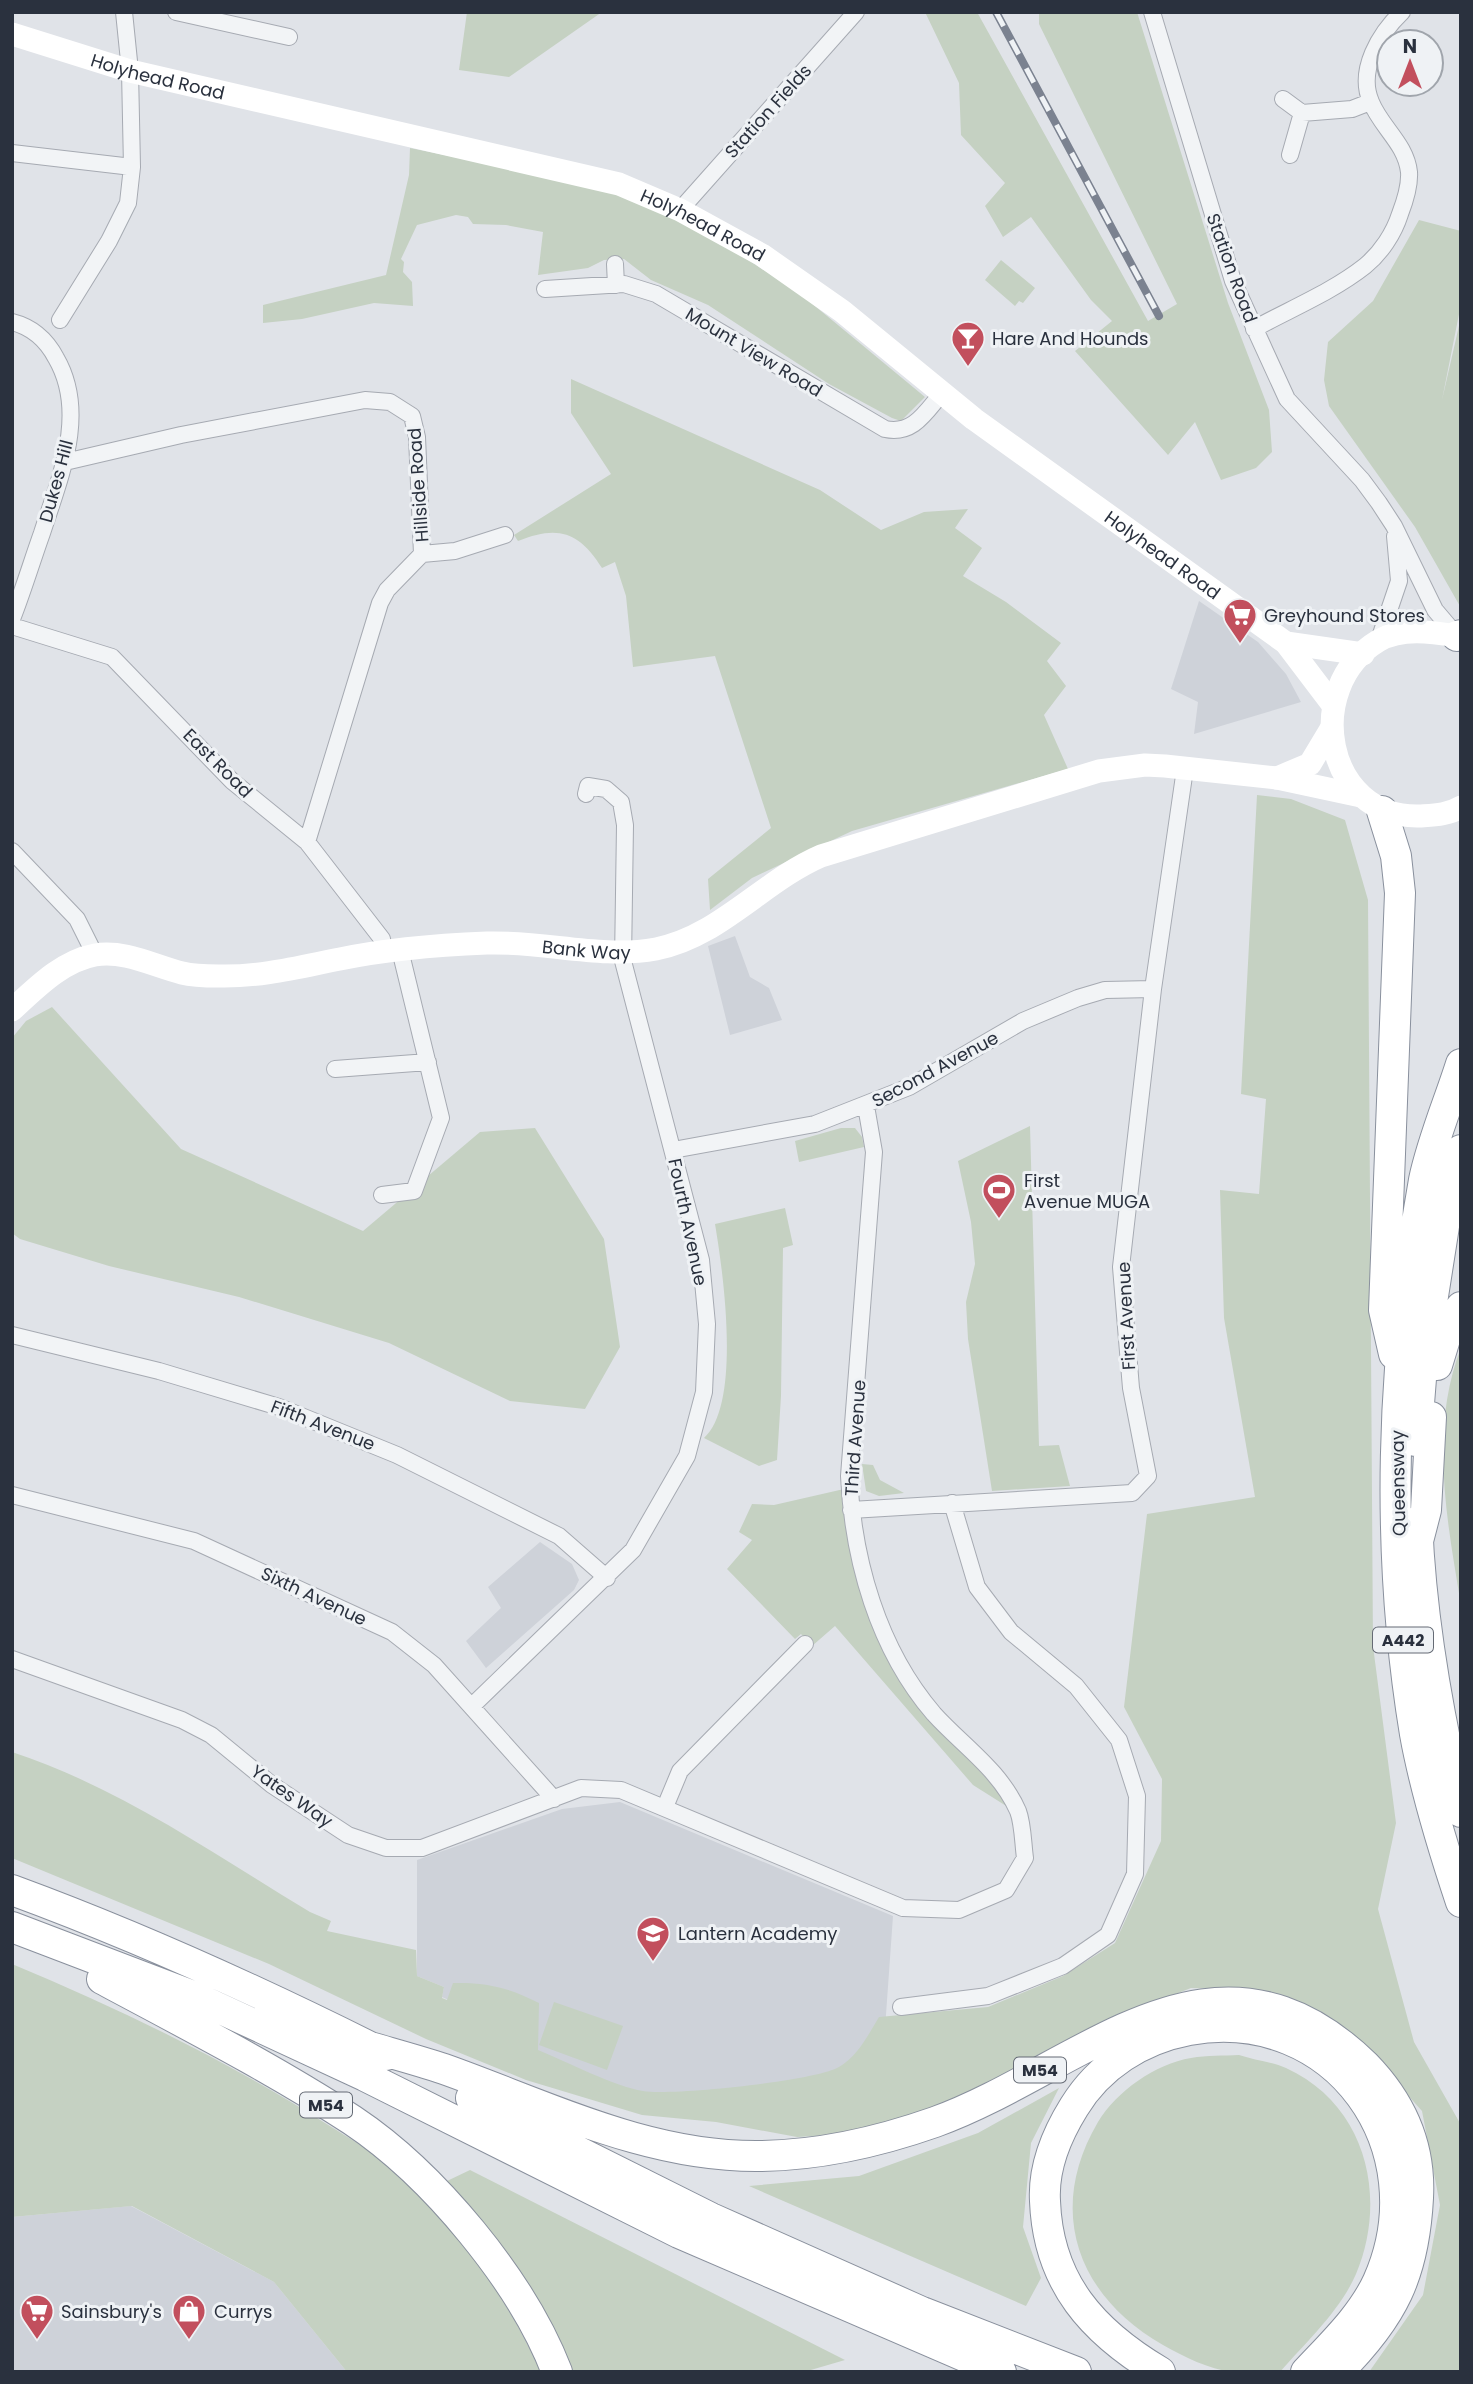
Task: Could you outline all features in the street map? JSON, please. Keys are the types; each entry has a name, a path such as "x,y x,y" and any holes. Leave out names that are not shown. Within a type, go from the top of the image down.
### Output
{"highway":[{"name":"A442","path":"1372,804 1396,856 1400,893 1384,1310 1398,1372"},
{"name":"Queensway","path":"1461,1064 1425,1178 1398,1372 1397,1490 1404,1658 1416,1736 1444,1851 1461,1902"},
{"name":"Queensway","path":"1461,1150 1450,1188 1422,1366 1415,1482 1418,1544 1430,1659 1442,1731 1461,1812"},
{"name":"A442","path":"1418,1544 1426,1510 1433,1383 1448,1329 1461,1307"},
{"name":"M54","path":"12,1890 99,1924 370,2047 711,2217 922,2312 1076,2372"},
{"name":"M54","path":"12,1929 216,2040 354,2121 428,2184 490,2253 528,2313 557,2372"},
{"name":"M54","path":"12,1929 192,1996 365,2076 679,2233 1001,2372"},
{"name":"M54","path":"370,2047 443,2069 586,2124 632,2138 683,2149 762,2156 849,2146 936,2122 988,2098 1100,2038 1179,2007 1212,2002 1268,2007 1315,2027 1352,2053 1387,2088 1414,2143 1419,2185 1416,2238 1408,2272 1390,2310 1359,2351 1338,2372"},
{"name":"M54","path":"1160,2372 1115,2342 1080,2307 1061,2275 1046,2227 1044,2179 1060,2130 1083,2091 1120,2056 1164,2035 1240,2026 1299,2042 1334,2065 1364,2097 1390,2152 1397,2199 1391,2247 1377,2284 1351,2323 1306,2372"}],"street":[{"path":"60,320 128,203 132,167 130,71 124,12"},
{"path":"176,12 289,37"},
{"name":"Station Fields","path":"680,210 856,12"},
{"name":"Station Road","path":"1152,12 1233,281 1287,399 1362,480 1394,526 1435,610 1460,637"},
{"path":"1254,329 1365,266 1383,248 1398,223 1406,197 1408,170 1393,135 1370,102 1370,60 1390,24 1402,12"},
{"name":"Holyhead Road","path":"12,34 130,71 619,184 680,210 762,255 842,311 942,393 1286,643"},
{"path":"1283,99 1302,113 1352,109 1370,102"},
{"path":"1290,155 1302,113"},
{"path":"12,153 132,167"},
{"path":"615,264 616,285"},
{"name":"Mount View Road","path":"545,289 616,285 656,294 885,429 900,432 912,427 942,393"},
{"name":"Dukes Hill","path":"12,322 26,326 42,337 53,351 69,383 72,405 65,462 12,619"},
{"name":"Hillside Road","path":"65,462 320,407 365,400 390,402 408,412 416,428 422,554 387,590 380,603 307,842"},
{"name":"Station Road","path":"1369,648 1399,581 1394,526"},
{"path":"422,554 455,551 505,535"},
{"name":"East Road","path":"12,626 112,657 232,781 307,842 392,951 429,1062 441,1118 414,1191 382,1195"},
{"path":"1372,804 1338,763 1331,729 1333,705 1350,664 1369,648 1412,631 1460,637"},
{"path":"1286,643 1369,648"},
{"path":"1286,643 1333,705"},
{"path":"1277,778 1310,764 1331,729"},
{"name":"Bank Way","path":"12,1010 44,980 68,965 95,955 126,956 186,974 221,976 268,974 392,951 489,943 622,953 680,944 701,933 799,866 821,856 1099,771 1145,765 1277,778 1408,816 1459,810"},
{"name":"First Avenue","path":"851,1510 1132,1493 1149,1476 1131,1388 1121,1266 1153,989 1185,769"},
{"name":"Fourth Avenue","path":"472,1706 634,1550 687,1457 704,1392 707,1324 701,1260 622,953 625,825 621,802 606,789 588,786 586,794"},
{"path":"12,851 77,919 95,955"},
{"name":"Second Avenue","path":"673,1150 768,1135 815,1124 909,1087 1023,1021 1078,998 1105,990 1153,989"},
{"path":"335,1069 429,1062"},
{"name":"Third Avenue","path":"581,1788 621,1790 903,1908 959,1910 1006,1891 1025,1858 1018,1812 988,1765 934,1713 898,1662 866,1584 851,1510 849,1476 874,1152 866,1106"},
{"name":"Fifth Avenue","path":"12,1335 159,1371 253,1399 362,1440 559,1536 607,1577"},
{"name":"Sixth Avenue","path":"12,1495 194,1541 392,1632 434,1665 554,1799"},
{"path":"901,2007 988,1996 1063,1966 1108,1936 1135,1874 1137,1796 1119,1740 1076,1686 1011,1632 977,1587 952,1503"},
{"path":"665,1807 680,1771 805,1644"},
{"name":"Yates Way","path":"12,1659 182,1720 211,1735 272,1785 348,1835 386,1848 422,1848 581,1788"}],"shaded area":[{"path":"1199,601 1258,642 1286,674 1301,702 1194,734 1198,702 1171,689"},
{"path":"735,936 750,977 769,988 782,1020 730,1035 708,946"},
{"path":"540,1542 572,1564 579,1580 574,1590 486,1668 466,1641 501,1608 488,1587"},
{"name":"Lantern Academy","path":"620,1802 893,1916 882,2071 644,2107 505,2040 469,2009 442,1997 444,1987 417,1976 417,1860 562,1809"},
{"path":"131,2206 274,2282 347,2372 12,2372 12,2217"}],"green space":[{"path":"467,12 602,12 509,77 459,70"},
{"path":"925,12 977,12 1148,321 1177,304 1039,24 1039,12 1137,12 1228,303 1269,410 1272,452 1256,468 1221,480 1195,422 1168,455 1075,351 1112,321 1091,300 1031,217 1003,237 985,206 1005,183 961,135 959,83"},
{"path":"410,148 587,184 646,202 714,238 798,292 925,397 901,421 892,418 829,384 708,305 651,280 624,259 604,260 588,268 538,275 543,232 506,225 473,224 468,217 456,215 417,225 401,259 404,262 403,272 412,282 413,306 374,303 302,319 263,323 263,305 386,275 409,175"},
{"path":"1419,220 1461,231 1461,304 1442,400 1461,317 1461,608 1415,527 1329,406 1324,380 1328,342 1373,301"},
{"path":"1001,260 1035,288 1023,303 1019,301 1015,306 985,280"},
{"path":"571,379 820,490 881,530 924,512 968,509 955,528 982,548 963,576 1006,602 1061,643 1047,661 1066,686 1044,715 1068,769 852,831 752,878 710,910 708,879 771,828 715,656 633,667 626,596 615,562 602,568 585,546 566,535 544,533 518,541 514,535 611,474 571,413"},
{"path":"1257,795 1291,799 1345,820 1368,900 1373,1646 1396,1823 1378,1909 1414,2042 1461,2125 1461,2372 1369,2372 1423,2295 1440,2205 1422,2111 1355,2036 1311,2007 1253,1990 1191,1988 1135,2010 973,2093 861,2133 797,2137 716,2122 642,2115 526,2080 426,2039 269,1964 12,1858 12,1752 90,1784 165,1823 310,1912 331,1921 327,1931 416,1950 417,1976 444,1987 442,1998 447,2000 453,1983 465,1983 498,1987 539,2003 538,2050 605,2079 643,2091 743,2086 825,2072 839,2067 852,2057 879,2017 988,2007 1063,1976 1115,1943 1161,1841 1162,1779 1124,1707 1147,1514 1255,1497 1224,1318 1220,1190 1259,1194 1266,1099 1241,1094"},
{"path":"52,1007 181,1149 363,1231 480,1132 535,1128 604,1239 620,1347 585,1409 510,1401 389,1343 239,1297 109,1266 20,1239 12,1233 12,1038 26,1021"},
{"path":"1030,1126 1039,1446 1059,1445 1070,1486 992,1491 968,1339 966,1302 975,1264 971,1222 958,1161"},
{"path":"841,1128 855,1128 862,1137 864,1147 799,1162 795,1141"},
{"path":"785,1208 793,1245 783,1248 781,1396 777,1460 759,1466 704,1438 716,1421 723,1397 726,1368 725,1303 715,1224"},
{"path":"1461,1348 1461,1605 1446,1508 1443,1443 1451,1379"},
{"path":"862,1464 873,1465 880,1480 904,1493 879,1496 866,1491"},
{"path":"844,1489 886,1652 986,1771 1011,1809 973,1785 835,1626 812,1646 801,1634 795,1639 727,1569 752,1540 739,1532 752,1504 774,1505"},
{"path":"12,1964 132,2017 211,2057 288,2100 387,2163 439,2212 473,2255 516,2323 541,2372 347,2372 274,2282 132,2206 12,2217"},
{"path":"554,2002 623,2026 607,2070 539,2045"},
{"path":"1239,2055 1286,2068 1314,2084 1336,2105 1352,2129 1363,2156 1369,2185 1370,2215 1366,2245 1356,2274 1332,2313 1280,2372 1232,2372 1214,2368 1163,2345 1133,2325 1109,2302 1091,2276 1079,2248 1073,2218 1074,2187 1082,2155 1098,2122 1115,2100 1138,2081 1177,2061 1203,2056"},
{"path":"1059,2088 1031,2143 1023,2227 1041,2278 1026,2306 749,2186 859,2176 978,2133"},
{"path":"470,2170 845,2360 804,2372 572,2372 520,2271 447,2181"}],"railway":[{"path":"996,12 1159,316"}],"place":[{"name":"Hare And Hounds","path":"968,368"},
{"name":"Greyhound Stores","path":"1240,645"},
{"name":"First Avenue MUGA","path":"999,1220"},
{"name":"Lantern Academy","path":"653,1963"},
{"name":"Sainsbury's","path":"37,2341"},
{"name":"Currys","path":"189,2341"}]}
